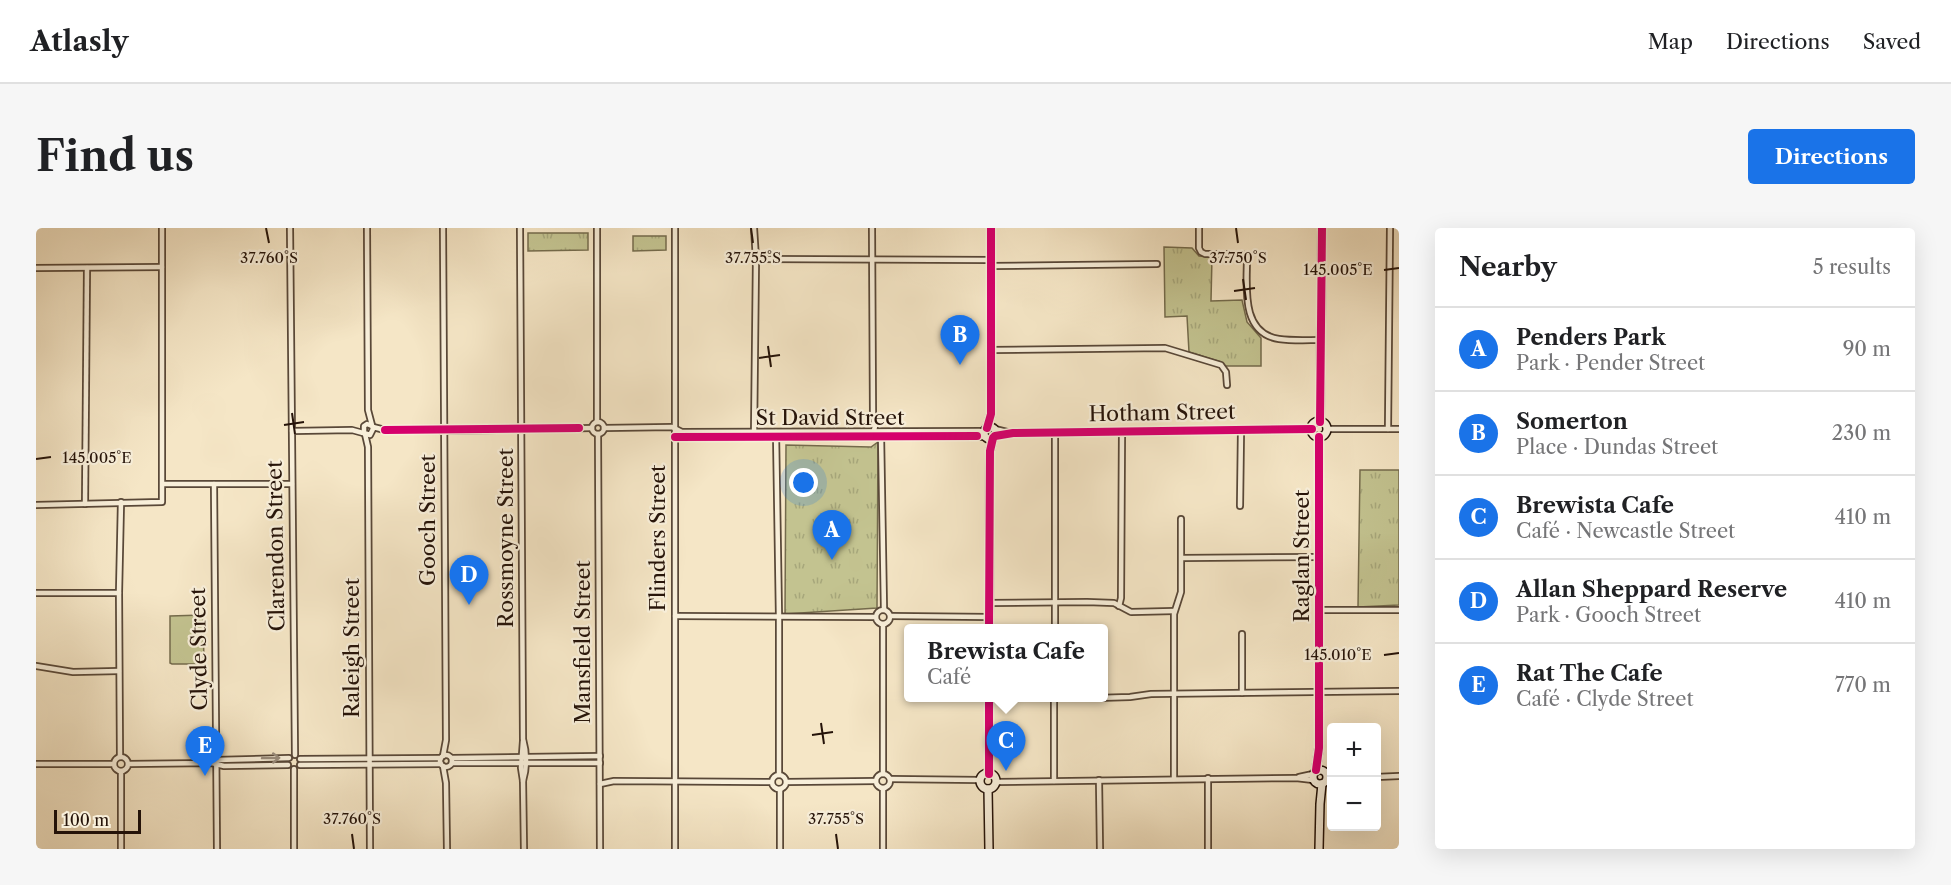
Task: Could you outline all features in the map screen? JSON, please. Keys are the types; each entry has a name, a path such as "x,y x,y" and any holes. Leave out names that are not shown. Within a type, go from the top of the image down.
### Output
{"street":[{"path":"36,505 162,502 162,228"},
{"name":"Clarendon Street","path":"288,765 292,757 290,228"},
{"path":"367,228 368,410 372,426"},
{"name":"Gooch Street","path":"442,228 446,740 442,761 446,783 447,849"},
{"name":"Rossmoyne Street","path":"520,228 524,849"},
{"path":"592,428 597,422 597,228"},
{"name":"Flinders Street","path":"675,228 675,849"},
{"path":"754,228 756,259 754,434"},
{"path":"872,228 872,434"},
{"path":"989,624 991,228"},
{"path":"1199,228 1201,252 1205,254 1242,254 1247,257 1247,308 1258,328 1276,339 1321,340"},
{"path":"1320,422 1322,228"},
{"path":"1388,429 1390,228"},
{"path":"756,259 1156,264"},
{"path":"36,268 162,267"},
{"path":"85,504 87,268"},
{"path":"991,350 1165,348 1221,365 1226,372 1227,385"},
{"path":"364,426 368,410"},
{"path":"592,428 594,433 598,434 603,431 602,424 597,422"},
{"path":"1320,422 1325,424 1327,429 1325,435 1319,437 1314,435 1312,429 1314,424 1320,422"},
{"path":"355,430 367,424 382,430"},
{"name":"Raleigh Street","path":"364,426 368,447 370,849"},
{"name":"Raleigh Street","path":"368,447 372,426"},
{"path":"292,431 355,430 372,433 382,430 592,428"},
{"name":"St David Street","path":"604,428 672,428 681,432 754,434 990,433"},
{"name":"Hotham Street","path":"990,433 1312,429"},
{"path":"1327,429 1399,429"},
{"path":"1239,506 1241,431"},
{"path":"1054,624 1055,432"},
{"path":"1119,606 1121,598 1122,432"},
{"name":"Mansfield Street","path":"598,434 600,849"},
{"name":"St David Street","path":"675,437 754,434"},
{"path":"777,434 780,617 779,774"},
{"path":"883,435 884,609"},
{"name":"Raglan Street","path":"1319,437 1319,748 1322,777 1319,849"},
{"path":"163,484 292,484"},
{"name":"Clyde Street","path":"214,484 217,849"},
{"path":"120,757 121,502"},
{"path":"1174,779 1174,612 1181,596 1181,519"},
{"path":"1182,558 1320,557"},
{"path":"36,593 119,593"},
{"path":"990,603 1111,603 1131,612 1174,612"},
{"path":"884,609 891,616"},
{"path":"876,617 878,612 884,609"},
{"path":"1320,610 1399,610"},
{"path":"675,616 876,617"},
{"path":"891,616 989,617"},
{"path":"883,624 889,621 891,616"},
{"path":"876,617 878,622 883,624"},
{"path":"883,624 883,774"},
{"path":"1242,634 1242,693"},
{"path":"36,666 65,671 119,672"},
{"path":"1108,697 1174,694 1399,691"},
{"path":"989,702 989,774"},
{"path":"1054,702 1054,781"},
{"name":"Gooch Street","path":"446,740 452,761 446,783"},
{"path":"442,761 447,754 452,761"},
{"path":"442,761 446,767 452,761 600,756"},
{"path":"120,757 126,759 128,765"},
{"path":"114,764 115,760 120,757"},
{"path":"121,771 128,765 292,757 300,762 442,761"},
{"path":"523,760 600,763"},
{"path":"215,762 288,765 294,769"},
{"path":"294,849 294,769 300,762"},
{"path":"36,764 114,764"},
{"path":"114,764 115,768 121,771"},
{"path":"121,771 121,849"},
{"path":"779,774 785,777 786,782 785,786 780,789"},
{"path":"772,782 779,774"},
{"path":"883,774 890,779 980,780"},
{"path":"876,781 883,774"},
{"path":"980,780 984,774 989,774 993,775 996,782"},
{"path":"1381,777 1399,776"},
{"path":"996,782 1322,777"},
{"path":"1208,778 1208,849"},
{"path":"883,788 889,785 890,779"},
{"path":"980,780 982,786 988,789"},
{"path":"1099,780 1100,849"},
{"path":"600,781 772,782"},
{"path":"786,782 876,781"},
{"path":"876,781 883,788"},
{"path":"772,782 780,789"},
{"path":"988,789 996,782"},
{"path":"883,788 883,849"},
{"path":"780,789 780,849"},
{"path":"988,789 988,849"}],"green space":[{"path":"528,233 588,233 588,250 528,251"},
{"path":"633,236 666,236 666,250 633,251"},
{"path":"1164,247 1192,248 1199,256 1212,257 1211,301 1242,300 1247,322 1261,338 1261,366 1224,366 1221,362 1189,352 1187,316 1165,317"},
{"path":"878,442 877,608 785,614 786,445 871,447"},
{"path":"1360,470 1399,470 1399,605 1358,607"},
{"path":"203,615 204,664 170,663 170,616"}],"cycle path":[{"path":"987,428 991,414 991,228"},
{"path":"1320,422 1322,228"},
{"path":"385,430 579,428"},
{"path":"995,436 1013,433 1312,429"},
{"path":"675,437 977,436"},
{"path":"1316,770 1319,748 1319,437"},
{"path":"989,624 990,451 993,438"},
{"path":"989,702 989,774"}],"place":[{"name":"Somerton","path":"960,365"},
{"name":"Penders Park","path":"832,560"},
{"name":"Allan Sheppard Reserve","path":"469,605"},
{"name":"Brewista Cafe","path":"1006,771"},
{"name":"Rat The Cafe","path":"205,776"}]}
